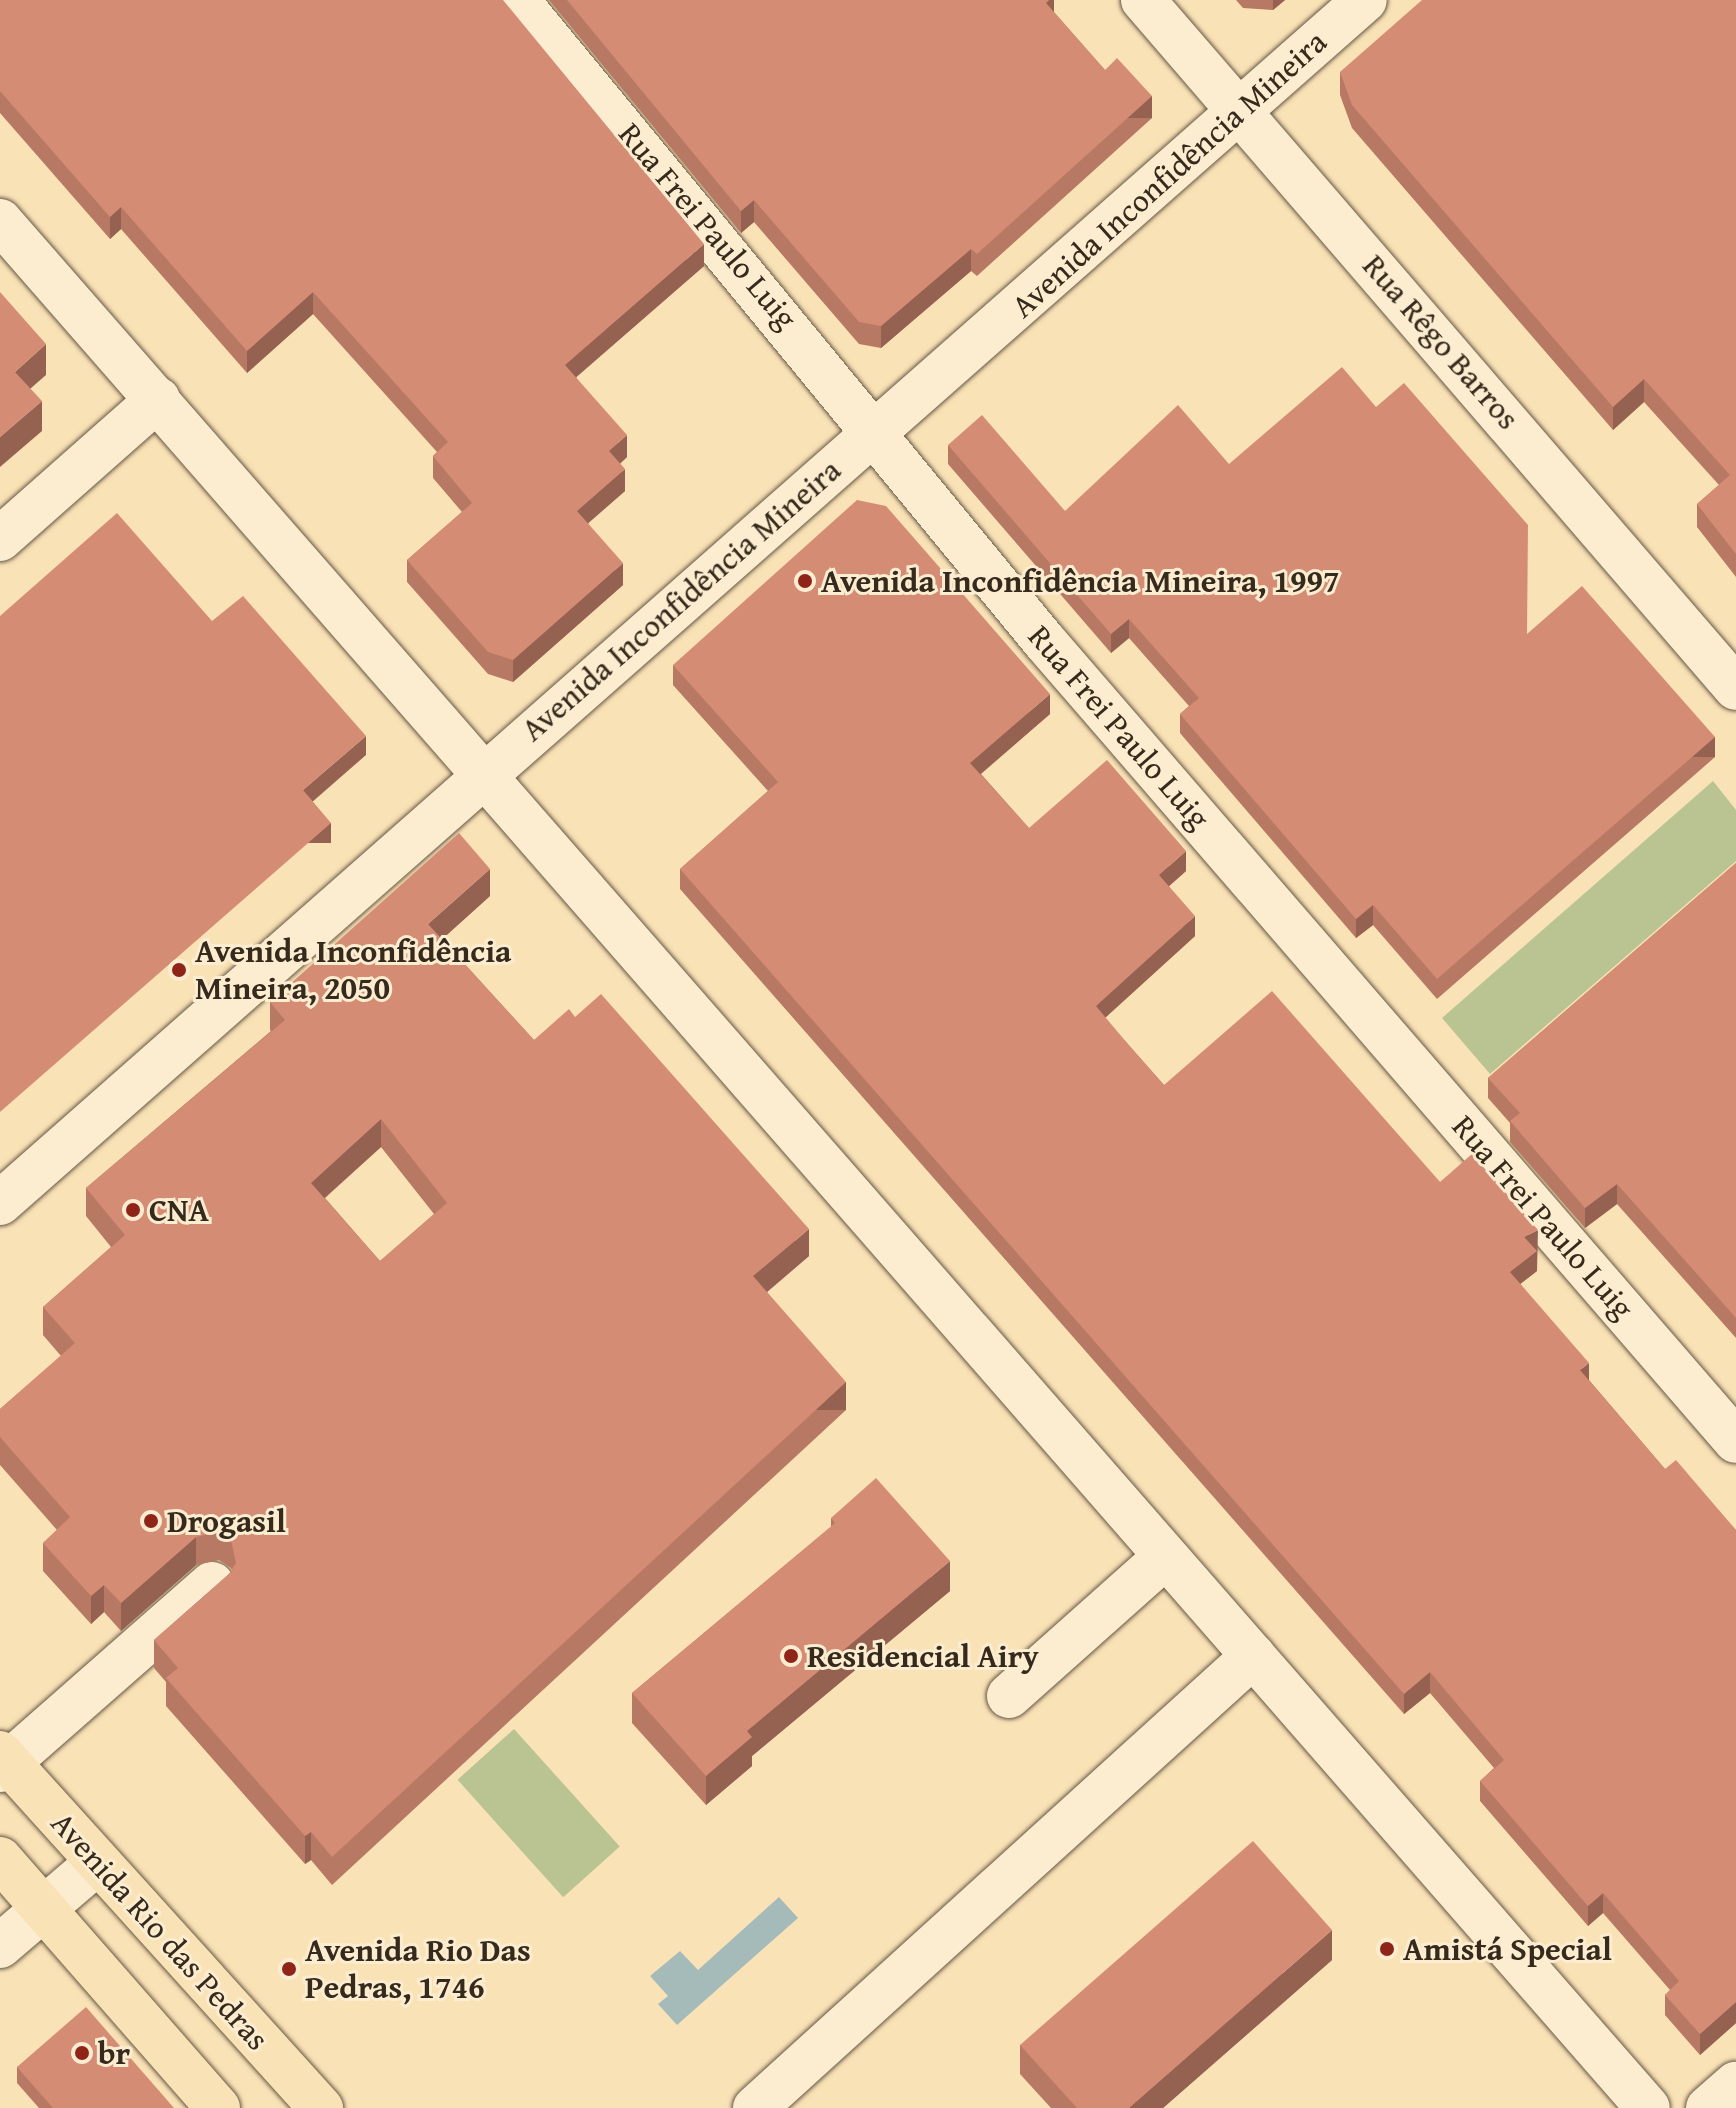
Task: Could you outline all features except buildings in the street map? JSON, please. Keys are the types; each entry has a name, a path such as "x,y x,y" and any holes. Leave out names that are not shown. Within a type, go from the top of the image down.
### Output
{"main road":[{"name":"Avenida Rio das Pedras","path":"3,1762 321,2108"},
{"path":"0,1859 218,2108"}],"street":[{"name":"Rua Frei Paulo Luig","path":"517,0 1055,654 1736,1441"},
{"name":"Rua Rêgo Barros","path":"1143,0 1736,688"},
{"name":"Avenida Inconfidência Mineira","path":"0,1203 480,775 875,433 1365,0"},
{"path":"0,221 158,399 480,775 1648,2108"},
{"path":"0,539 158,399"},
{"path":"1009,1696 1165,1557"},
{"path":"3,1762 212,1584"},
{"path":"755,2108 1253,1656"},
{"path":"0,1946 97,1863"},
{"path":"1708,2108 1736,2084"}],"green space":[{"path":"1713,781 1736,810 1736,861 1490,1074 1442,1018"},
{"path":"514,1729 620,1846 563,1897 458,1780"}],"water":[{"path":"779,1897 798,1918 677,2025 658,2004 668,1996 650,1976 680,1951 698,1970"}],"place":[{"name":"Avenida Inconfidência Mineira, 1997","path":"805,581"},
{"name":"Avenida Inconfidência Mineira, 2050","path":"179,970"},
{"name":"CNA","path":"133,1210"},
{"name":"Drogasil","path":"151,1521"},
{"name":"Residencial Airy","path":"791,1656"},
{"name":"Amistá Special","path":"1387,1949"},
{"name":"Avenida Rio Das Pedras, 1746","path":"289,1969"},
{"name":"br","path":"82,2053"}]}
